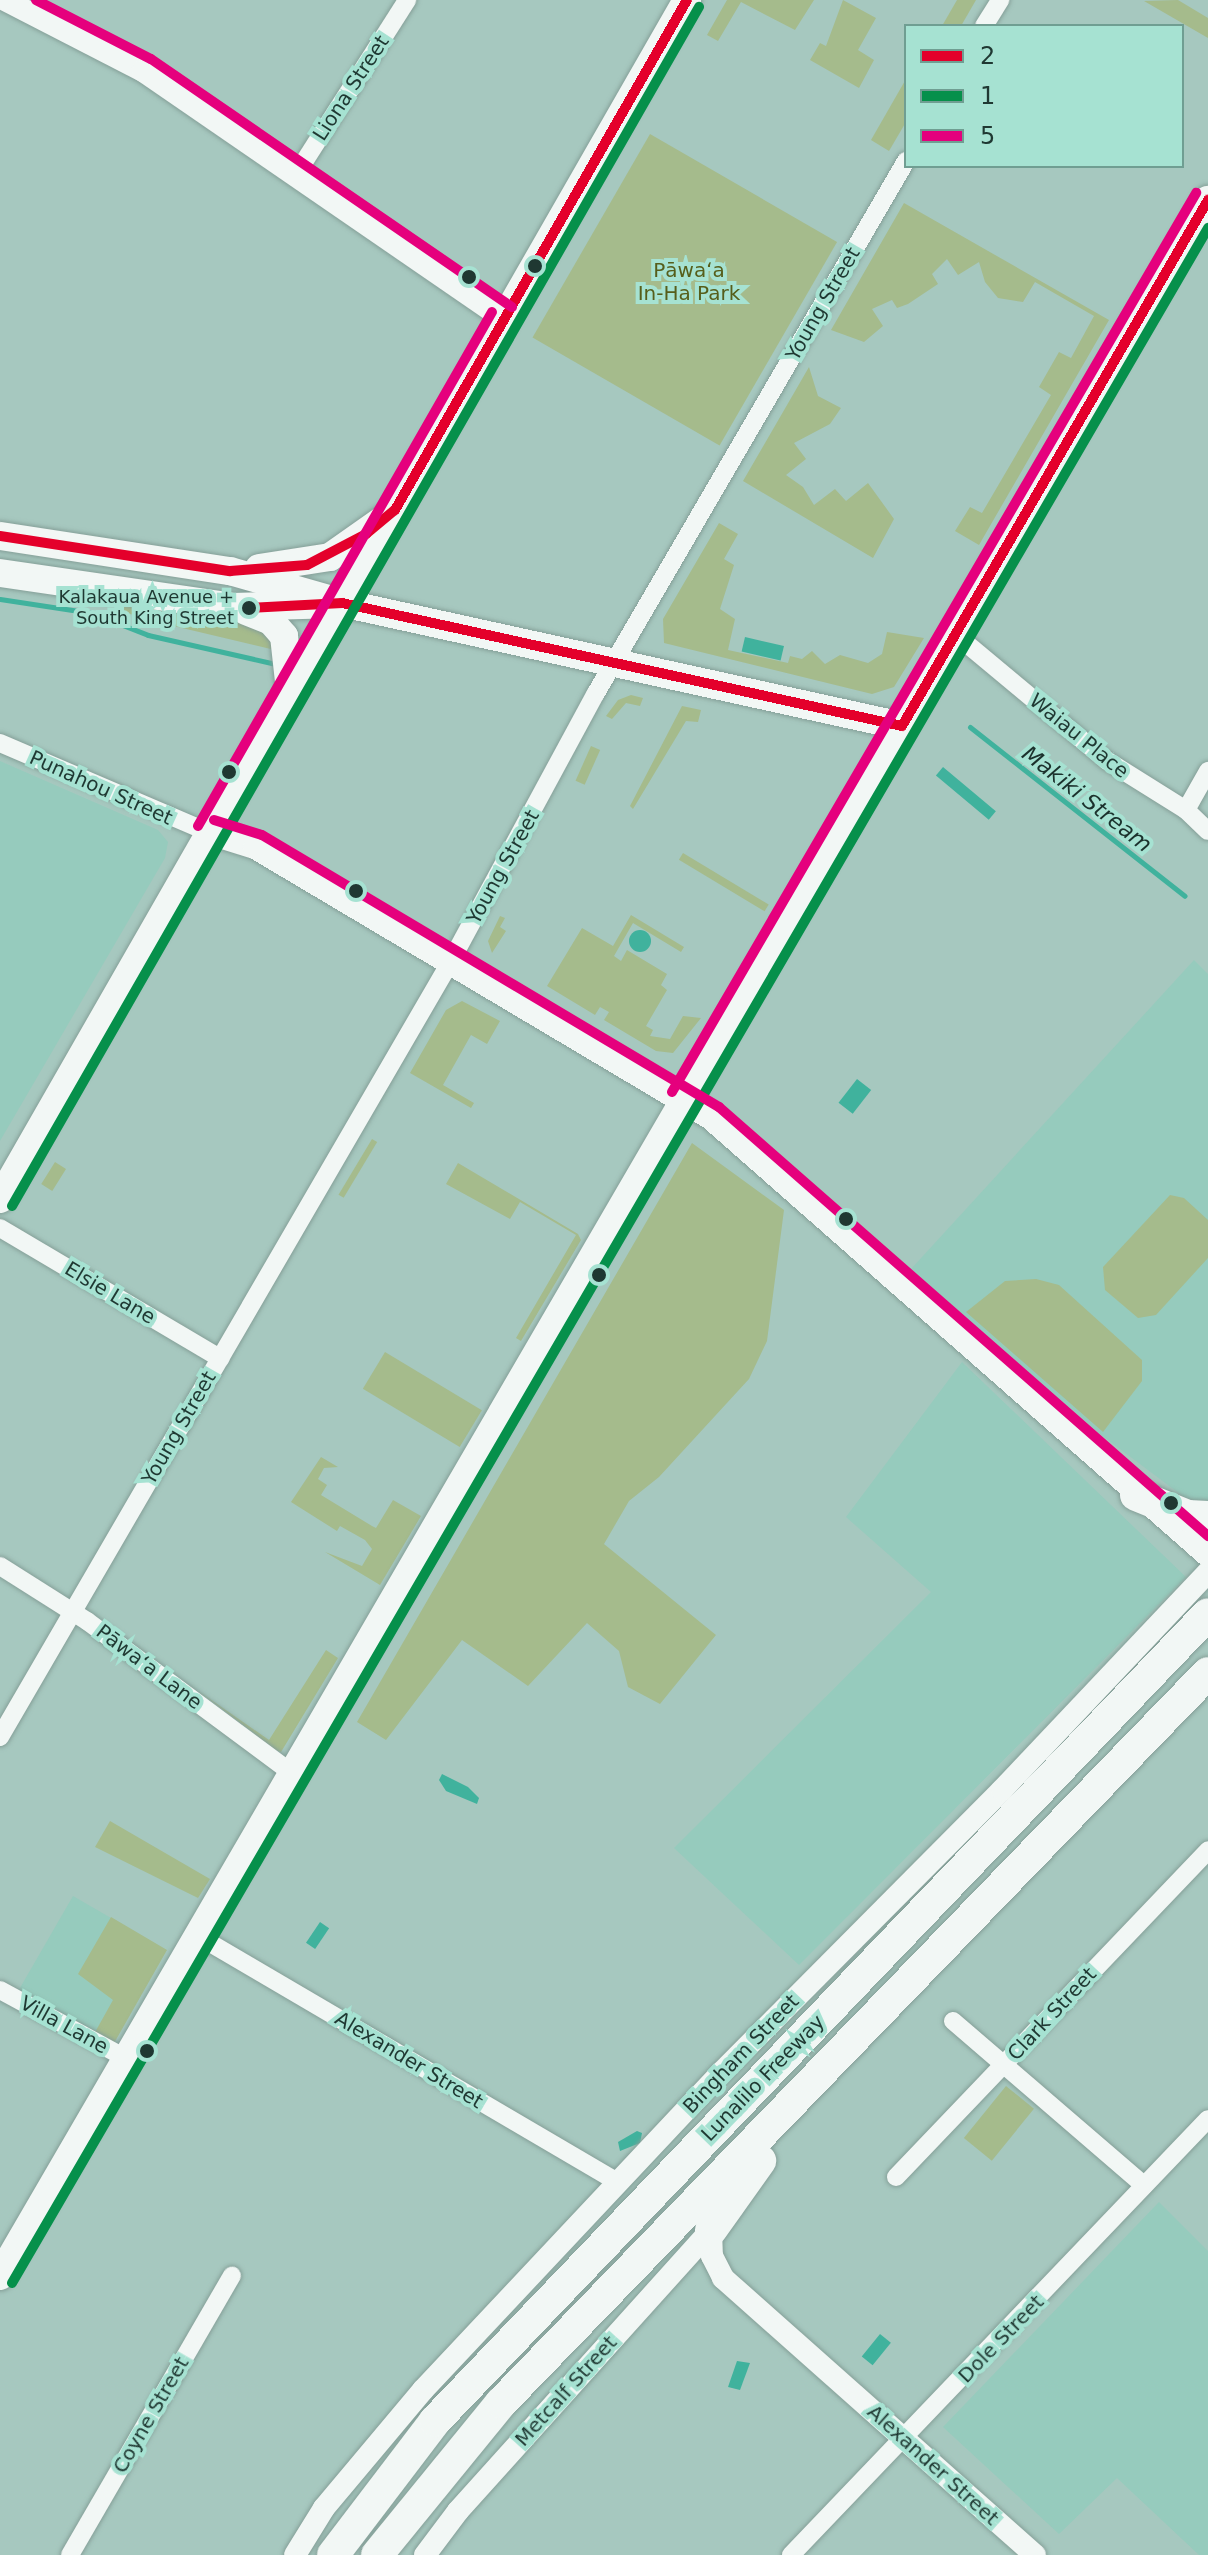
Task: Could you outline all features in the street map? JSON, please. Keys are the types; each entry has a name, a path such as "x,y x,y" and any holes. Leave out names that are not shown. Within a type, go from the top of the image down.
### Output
{"highway":[{"path":"1136,1495 1188,1516 1208,1517"},
{"name":"Lunalilo Freeway","path":"333,2555 435,2421 1208,1614"},
{"name":"Lunalilo Freeway","path":"377,2555 501,2403 1208,1673"},
{"path":"711,2230 847,2048"}],"main road":[{"path":"0,1199 687,0"},
{"path":"0,2276 129,2060 955,634 1206,209"},
{"path":"230,571 291,567 330,557 395,510"},
{"path":"0,536 230,571 342,603 615,660 902,726"},
{"path":"0,573 233,607 263,616 281,631 289,650 290,694"},
{"path":"233,607 342,603"},
{"name":"Punahou Street","path":"210,833 255,847 452,959 711,1118 1136,1495 1208,1555"}],"street":[{"path":"5,0 143,71 504,319"},
{"name":"Liona Street","path":"295,176 407,0"},
{"path":"985,24 1000,0"},
{"name":"Young Street","path":"0,1737 452,959 615,660 904,164"},
{"name":"Waiau Place","path":"955,634 1129,777 1186,810 1208,831"},
{"name":"Punahou Street","path":"0,743 210,833"},
{"path":"1186,810 1208,771"},
{"name":"Elsie Lane","path":"0,1228 220,1358"},
{"name":"Pāwaʻa Lane","path":"0,1566 72,1611 294,1775"},
{"name":"Bingham Street","path":"295,2555 324,2508 423,2390 618,2182 1208,1572"},
{"name":"Clark Street","path":"896,2177 1208,1850"},
{"name":"Alexander Street","path":"200,1937 618,2182"},
{"name":"Villa Lane","path":"0,1990 129,2060"},
{"path":"953,2021 1144,2185"},
{"name":"Dole Street","path":"791,2555 905,2440 1208,2119"},
{"path":"711,2230 712,2256 723,2278"},
{"name":"Metcalf Street","path":"425,2555 564,2391 676,2273 711,2230"},
{"path":"676,2273 723,2278"},
{"name":"Coyne Street","path":"70,2555 232,2276"},
{"name":"Alexander Street","path":"723,2278 1035,2555"}],"shaded area":[{"path":"745,637 784,646 781,661 742,652"},
{"path":"0,761 158,830 168,842 165,858 0,1141"},
{"path":"943,767 996,811 989,820 936,775"},
{"path":"636,930 644,930 651,941 644,952 636,952 629,945 629,937"},
{"path":"1194,960 1208,974 1208,1515 1100,1434 911,1269"},
{"path":"857,1079 871,1090 853,1114 839,1103"},
{"path":"962,1362 1186,1577 799,1965 674,1848 931,1592 846,1517"},
{"path":"442,1774 468,1787 479,1798 477,1804 446,1791 439,1780"},
{"path":"73,1896 167,1950 112,2044 18,1990"},
{"path":"320,1922 329,1928 315,1949 306,1943"},
{"path":"637,2131 642,2133 640,2143 620,2151 618,2142"},
{"path":"1159,2202 1208,2251 1208,2555 1199,2555 1117,2478 1059,2534 943,2427"},
{"path":"880,2334 891,2343 873,2365 862,2357"},
{"path":"737,2361 750,2363 740,2390 728,2387"}],"green space":[{"path":"727,0 814,0 795,30 741,2 718,41 707,35"},
{"path":"843,0 876,18 858,50 874,60 859,88 810,60 820,43 826,46"},
{"path":"957,0 976,0 962,24 943,24"},
{"path":"1178,0 1208,18 1208,38 1184,24 1144,1"},
{"path":"904,82 904,125 889,151 871,140"},
{"name":"Pāwaʻa In-Ha Park","path":"650,134 837,242 720,446 532,338"},
{"path":"904,203 1109,320 979,545 955,531 970,507 982,513 1051,395 1039,387 1059,352 1071,358 1094,316 1035,282 1023,302 998,298 985,282 979,262 958,275 947,259 932,274 938,284 908,304 897,308 892,300 872,309 883,326 864,342 831,330"},
{"path":"809,367 818,396 841,408 830,424 794,443 806,459 786,475 803,487 814,505 835,489 846,501 868,483 894,519 873,558 743,481"},
{"path":"719,523 738,534 724,559 734,565 720,609 735,619 728,650 788,663 790,656 802,659 812,651 825,664 840,655 868,663 882,654 887,632 924,638 894,687 872,694 664,643 663,619"},
{"path":"79,592 177,607 258,627 279,651 140,618"},
{"path":"631,695 643,698 640,706 626,703 612,719 606,716 618,700"},
{"path":"682,706 701,710 698,722 686,721 633,809 630,806"},
{"path":"591,746 600,750 585,785 576,781"},
{"path":"683,853 769,905 765,911 679,860"},
{"path":"631,915 684,947 681,952 633,923 614,956 621,961 627,950 667,974 661,985 667,990 646,1026 653,1030 650,1036 670,1039 683,1016 701,1018 673,1053 656,1051 604,1020 609,1012 600,1007 595,1015 547,986 582,928 613,946"},
{"path":"500,916 505,918 500,927 506,931 492,953 488,941"},
{"path":"462,1001 500,1021 487,1044 471,1035 443,1085 474,1103 471,1108 410,1073 446,1010"},
{"path":"372,1139 377,1142 344,1198 339,1195"},
{"path":"692,1143 784,1210 767,1341 749,1379 659,1477 629,1501 604,1544 716,1635 660,1704 628,1687 619,1651 587,1623 528,1686 462,1640 386,1740 357,1722"},
{"path":"55,1162 66,1169 52,1191 41,1184"},
{"path":"458,1163 578,1234 581,1240 521,1341 516,1338 576,1235 520,1202 510,1219 446,1184"},
{"path":"1170,1195 1184,1198 1208,1220 1208,1258 1156,1315 1138,1318 1105,1290 1103,1267"},
{"path":"1036,1279 1059,1285 1142,1360 1142,1381 1103,1432 966,1312 1005,1281"},
{"path":"385,1352 482,1410 460,1447 363,1389"},
{"path":"321,1457 338,1467 324,1468 318,1479 327,1485 321,1495 372,1526 376,1528 393,1500 421,1516 380,1585 325,1552 362,1566 372,1549 365,1540 340,1526 337,1531 291,1502"},
{"path":"326,1650 338,1658 281,1752 197,1690 269,1740"},
{"path":"110,1821 210,1879 198,1898 95,1847"},
{"path":"111,1917 167,1950 113,2045 94,2034 113,2000 78,1974"},
{"path":"1006,2086 1034,2109 992,2161 964,2138"}],"waterway":[{"name":"Makiki Stream","path":"0,599 92,613 148,635 276,664"},
{"name":"Makiki Stream","path":"970,727 1185,896"}],"transit line":[{"name":"5","path":"36,0 151,59 512,307"},
{"name":"2","path":"0,536 230,571 307,565 366,534 395,510 687,0"},
{"name":"1","path":"12,1206 699,7"},
{"name":"5","path":"672,1092 1196,193"},
{"name":"2","path":"902,726 1208,200"},
{"name":"1","path":"12,2283 1208,228"},
{"name":"5","path":"198,826 492,312"},
{"name":"2","path":"249,608 342,603 902,726"},
{"name":"5","path":"214,820 262,835 719,1107 1208,1536"}],"place":[{"name":"Kalakaua Avenue + South King Street","path":"249,608"}]}
